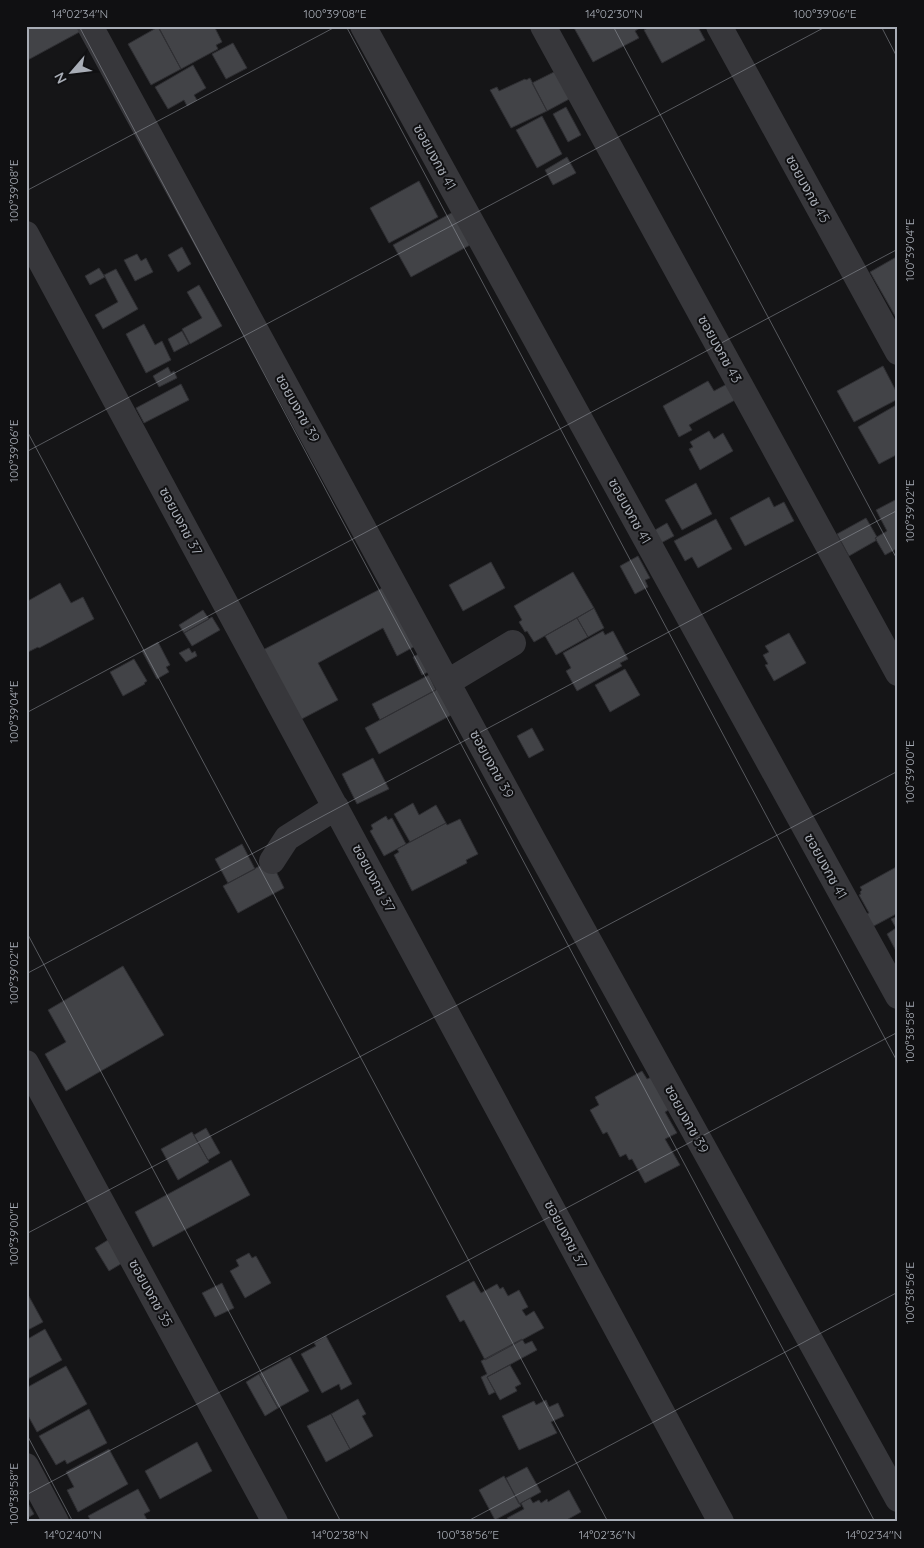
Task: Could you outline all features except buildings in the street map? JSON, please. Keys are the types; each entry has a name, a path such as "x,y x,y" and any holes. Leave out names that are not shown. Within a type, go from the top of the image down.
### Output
{"street":[{"name":"ซอยบงกช 39","path":"90,26 448,682 898,1499"},
{"name":"ซอยบงกช 41","path":"363,26 898,996"},
{"name":"ซอยบงกช 43","path":"543,26 898,672"},
{"name":"ซอยบงกช 45","path":"719,26 898,352"},
{"name":"ซอยบงกช 37","path":"26,234 721,1522"},
{"path":"448,682 513,643"},
{"path":"272,861 287,838 336,806"},
{"name":"ซอยบงกช 35","path":"26,1063 275,1522"},
{"path":"26,1466 56,1522"}]}
